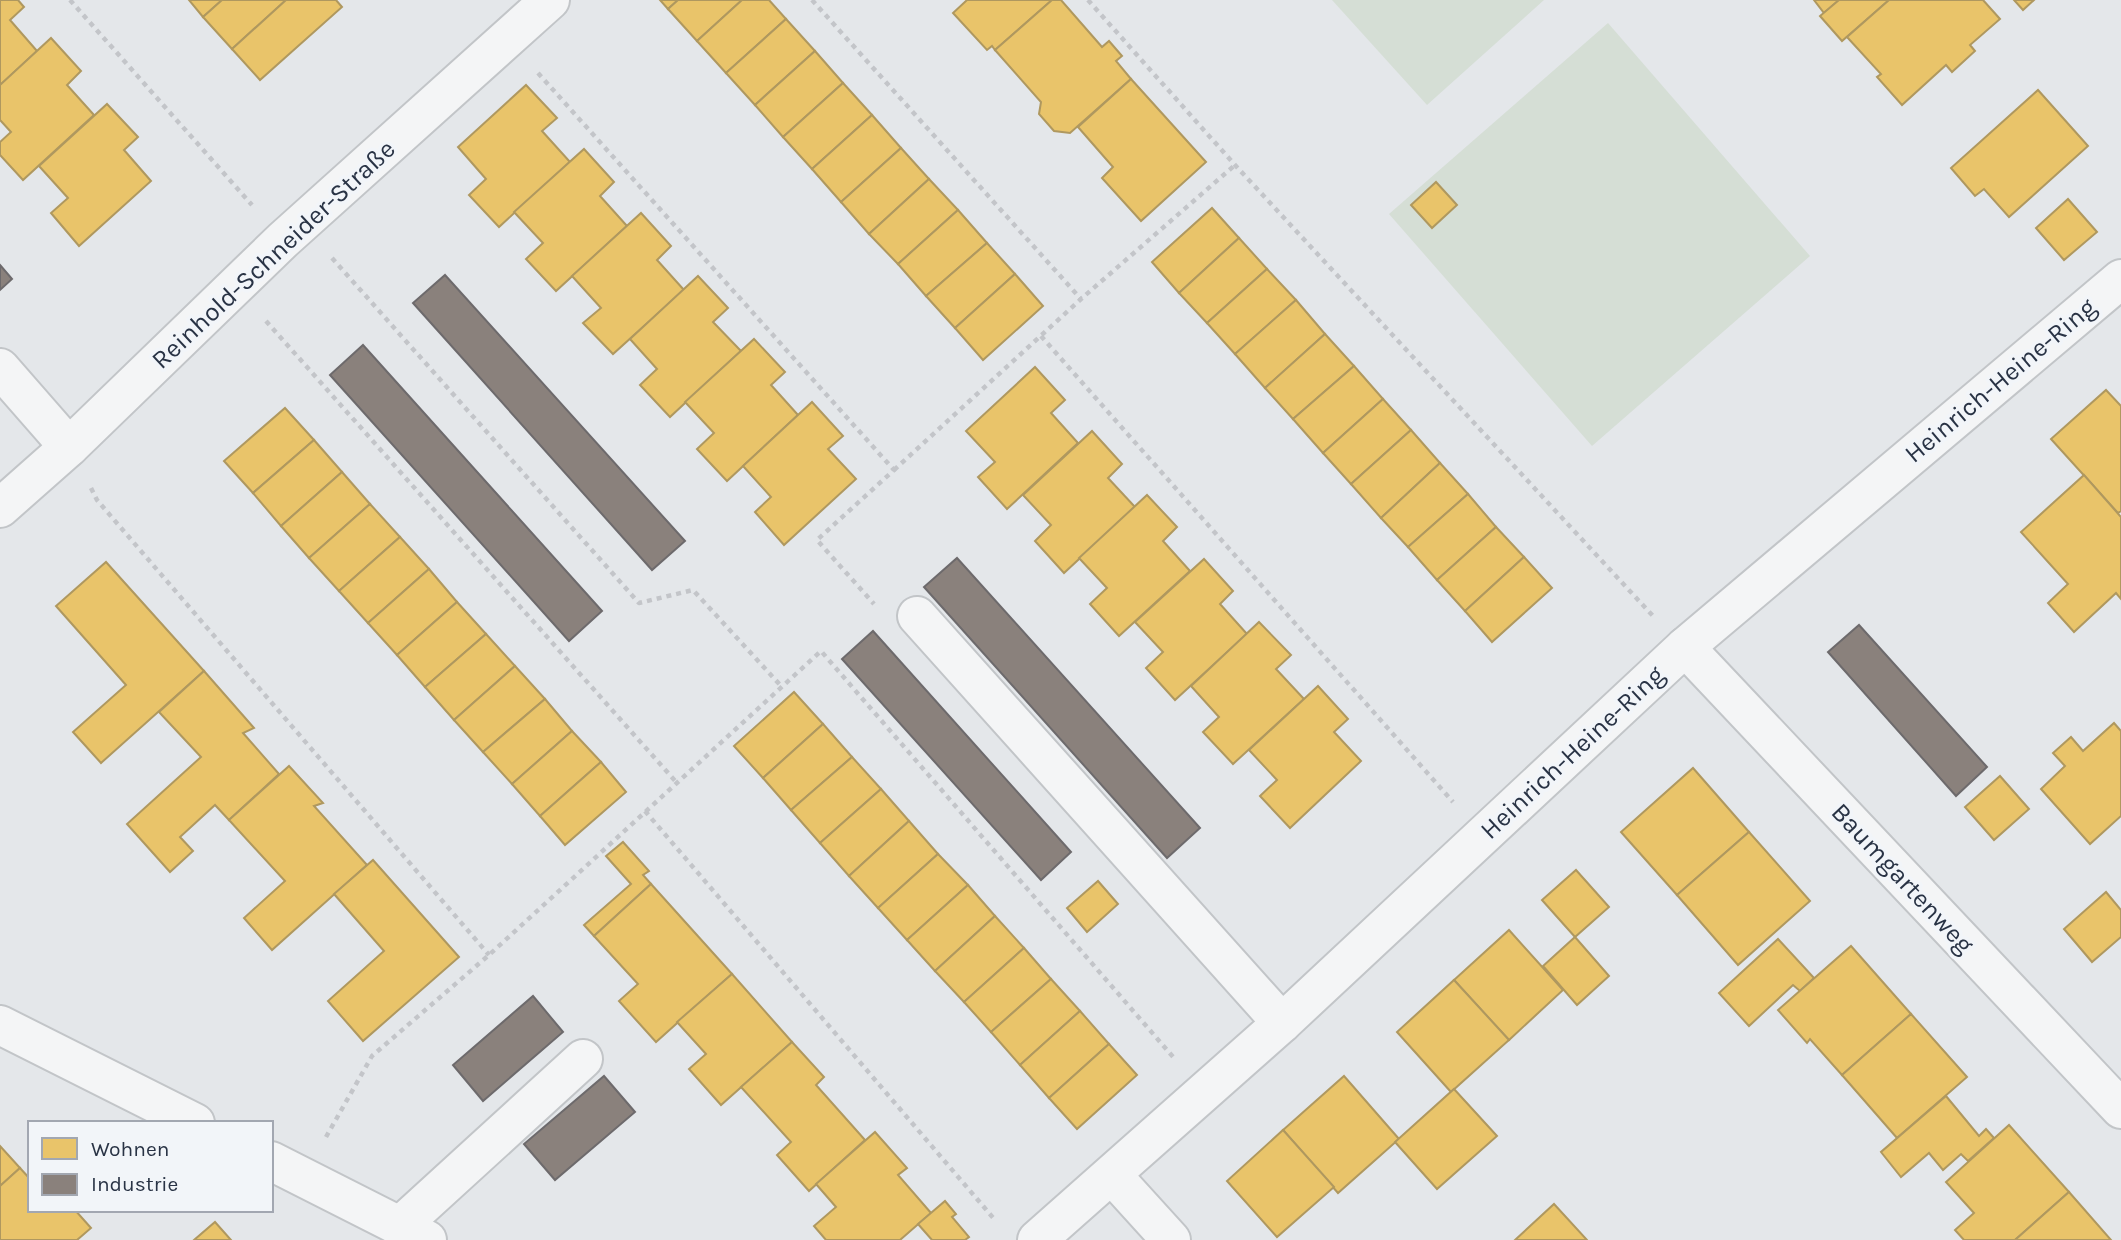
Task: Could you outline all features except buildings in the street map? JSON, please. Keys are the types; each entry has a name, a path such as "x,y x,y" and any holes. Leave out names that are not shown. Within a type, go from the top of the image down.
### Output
{"street":[{"name":"Reinhold-Schneider-Straße","path":"0,508 69,447 292,231 536,4"},
{"name":"Heinrich-Heine-Ring","path":"1020,1235 1112,1175 1282,1023 1685,647 2121,279"},
{"path":"0,368 69,447"},
{"path":"918,616 1282,1023"},
{"name":"Baumgartenweg","path":"1685,647 2121,1109"},
{"path":"0,1025 191,1121"},
{"path":"288,1169 413,1233 583,1059"},
{"path":"1112,1175 1171,1240"}],"path":[{"path":"70,0 292,231 639,603 693,590 782,687"},
{"path":"813,0 1081,299"},
{"path":"1088,0 1235,165 1634,598 1685,647"},
{"path":"536,4 527,61 894,470"},
{"path":"918,616 900,634 817,540 1081,299 1235,165"},
{"path":"236,286 677,783"},
{"path":"1041,336 1483,836"},
{"path":"69,447 97,500 489,955"},
{"path":"288,1169 372,1056 489,955 821,651 1166,1049"},
{"path":"645,811 1020,1235"}],"shaded area":[{"path":"1332,0 1544,0 1427,105"},
{"path":"1608,23 1810,256 1592,446 1389,214"}]}
